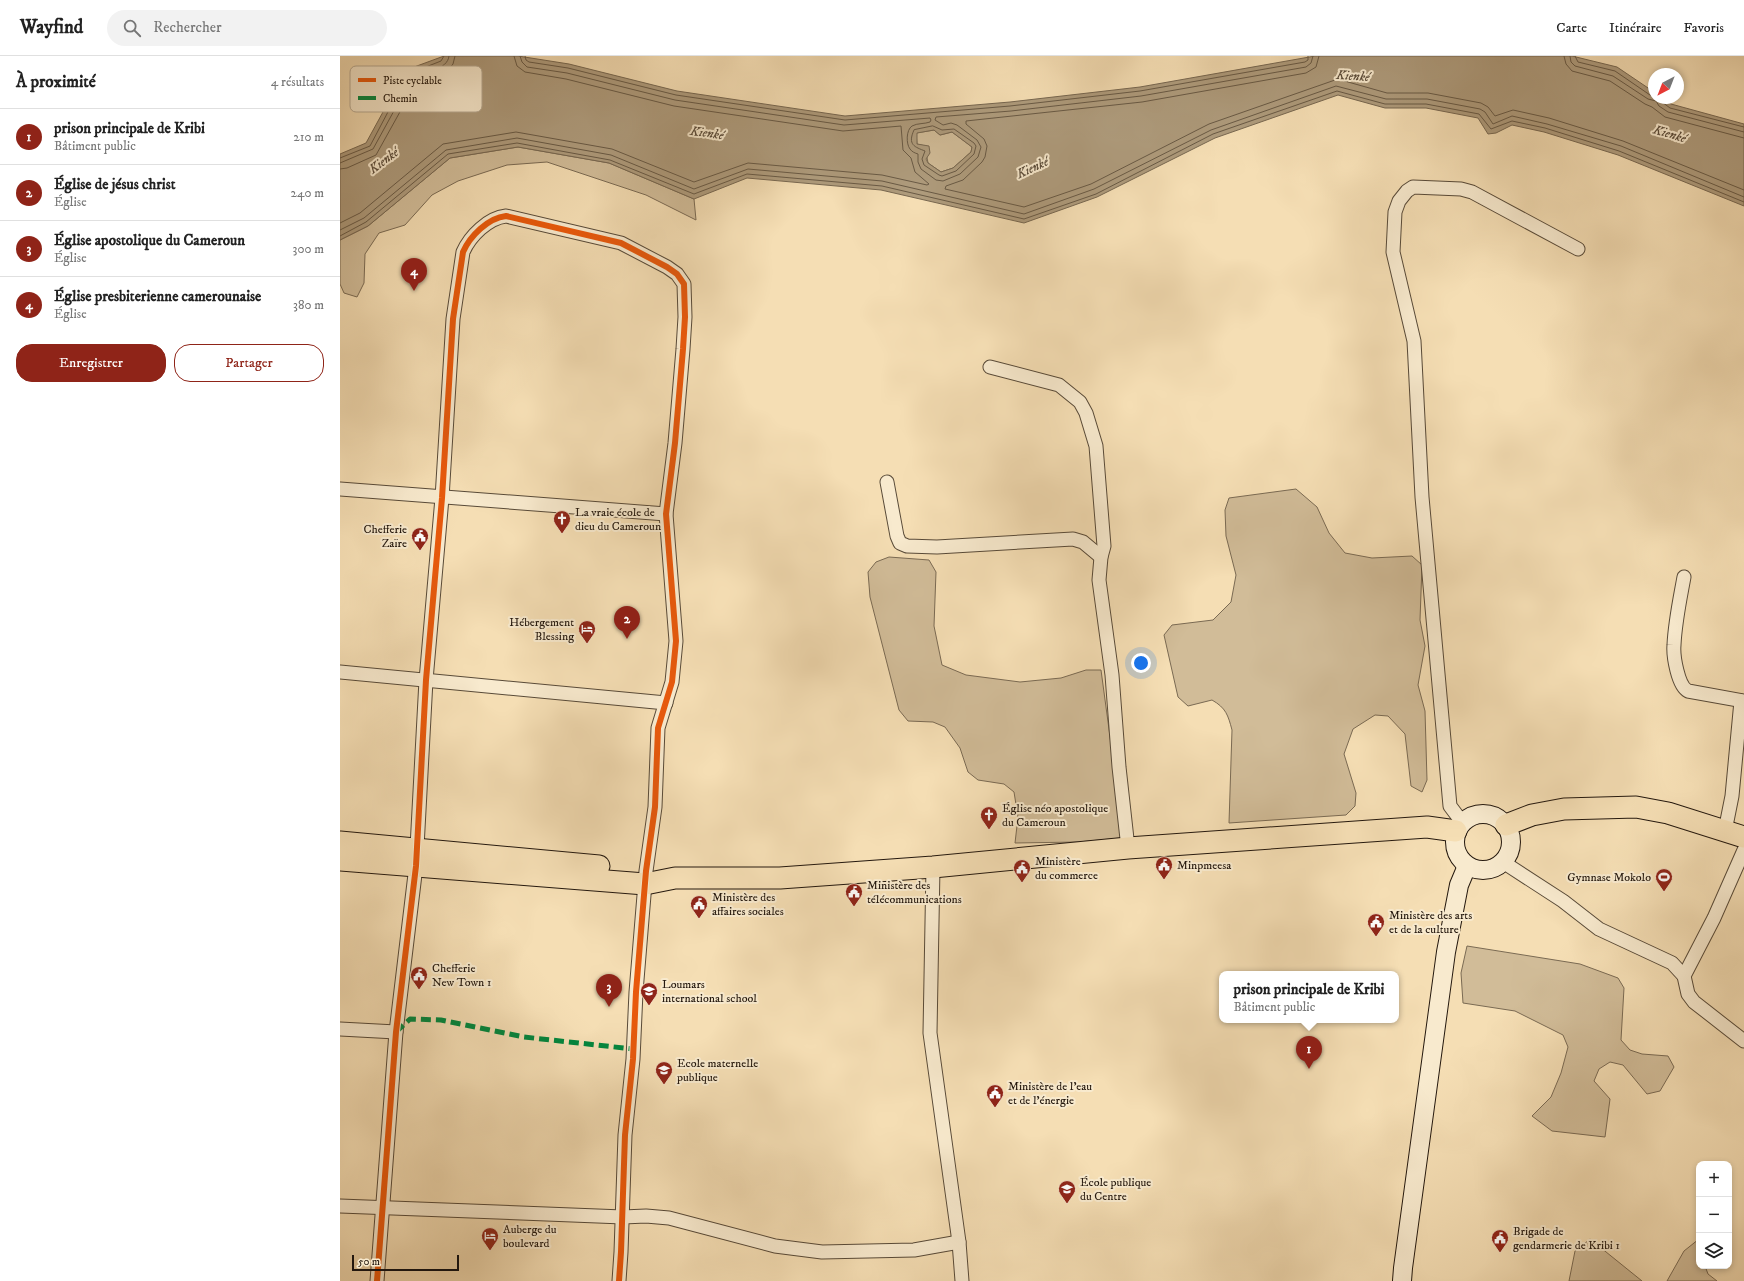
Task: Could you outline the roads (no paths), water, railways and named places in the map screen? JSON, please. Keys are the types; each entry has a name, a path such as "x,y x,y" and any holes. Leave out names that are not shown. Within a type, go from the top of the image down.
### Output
{"main road":[{"path":"1506,825 1532,815 1564,809 1636,807 1668,813 1734,834"},
{"path":"340,860 416,858 646,877 780,878 933,867 1128,848 1459,826"},
{"path":"340,842 416,858"}],"street":[{"path":"1459,826 1450,806 1422,497 1414,341 1393,252 1395,212 1399,201 1413,187 1461,189 1472,192 1578,249"},
{"path":"377,1281 396,1032 416,858 426,680 442,498 454,319 463,252 470,240 493,219 506,216 621,243 667,267 677,274 684,284 684,329 675,443 666,514 676,641 672,682 658,728 655,807 646,877 636,992 633,1059 625,1135 623,1217 619,1281"},
{"path":"990,367 1059,385 1080,402 1086,413 1096,446 1104,546 1101,557 1100,580 1112,675 1118,767 1128,848"},
{"path":"887,482 897,536 900,542 907,546 937,547 1073,539 1083,542 1101,557"},
{"path":"340,489 666,514"},
{"path":"1684,577 1673,647 1682,686 1688,691 1743,701 1732,796 1734,834"},
{"path":"340,672 666,703"},
{"path":"1484,814 1498,818 1506,825 1510,834 1511,844 1509,854 1497,867 1482,870 1467,866 1460,859 1455,850 1454,840 1459,826 1470,816 1484,814"},
{"path":"1684,976 1714,918 1744,850"},
{"path":"1503,862 1563,901 1599,929 1672,963 1684,976 1688,994 1694,1002 1744,1041"},
{"path":"1402,1281 1402,1268 1446,952 1459,886 1467,866"},
{"path":"933,867 930,1033 959,1242 962,1281"},
{"path":"340,1029 396,1032"},
{"path":"340,1206 383,1209 623,1217 646,1216 669,1218 775,1246 822,1252 914,1250 959,1242"}],"water":[{"name":"Kienké","path":"444,56 518,56 569,64 677,91 845,116 1010,102 1140,87 1315,56 1572,56 1617,67 1648,88 1648,104 1671,104 1744,124 1744,206 1618,155 1544,132 1512,125 1496,133 1488,134 1478,118 1426,108 1385,108 1338,95 1215,138 1097,197 1024,223 881,190 747,178 694,199 609,163 518,147 450,158 368,226 340,240 340,154 366,143 383,112 482,112 482,66 417,66","holes":["934,130 940,135 952,132 972,147 971,152 953,168 941,172 928,163 926,159 930,153 929,146 917,144 917,133"]}],"place":[{"name":"Église presbiterienne camerounaise","path":"414,291"},
{"name":"La vraie école de dieu du Cameroun","path":"562,534"},
{"name":"Chefferie Zaïre","path":"420,551"},
{"name":"Église de jésus christ","path":"627,639"},
{"name":"Hébergement Blessing","path":"587,644"},
{"name":"Église néo apostolique du Cameroun","path":"989,830"},
{"name":"Minpmeesa","path":"1164,880"},
{"name":"Ministère du commerce","path":"1022,883"},
{"name":"Gymnase Mokolo","path":"1664,892"},
{"name":"Ministère des télécommunications","path":"854,907"},
{"name":"Ministère des affaires sociales","path":"699,919"},
{"name":"Ministère des arts et de la culture","path":"1376,937"},
{"name":"Chefferie New Town 1","path":"419,990"},
{"name":"Loumars international school","path":"649,1006"},
{"name":"Église apostolique du Cameroun","path":"609,1007"},
{"name":"prison principale de Kribi","path":"1309,1069"},
{"name":"Ecole maternelle publique","path":"664,1085"},
{"name":"Ministère de l'eau et de l'énergie","path":"995,1108"},
{"name":"École publique du Centre","path":"1067,1204"},
{"name":"Auberge du boulevard","path":"490,1251"},
{"name":"Brigade de gendarmerie de Kribi 1","path":"1500,1253"}]}
